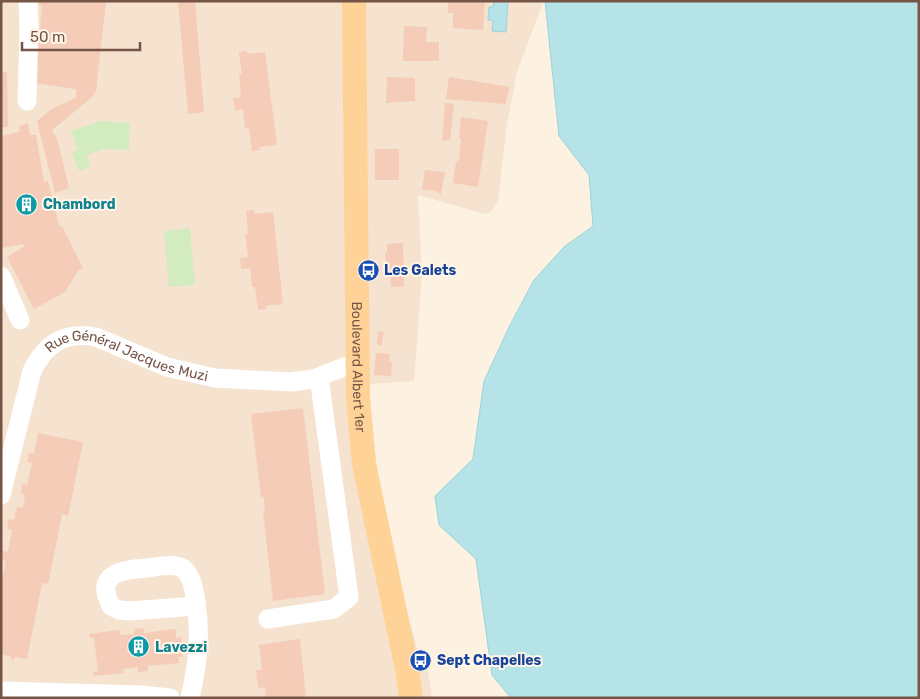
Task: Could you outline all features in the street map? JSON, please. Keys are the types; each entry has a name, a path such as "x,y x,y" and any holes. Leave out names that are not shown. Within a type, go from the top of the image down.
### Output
{"main road":[{"name":"Boulevard Albert 1er","path":"354,1 358,398 364,464 407,669 411,698"}],"street":[{"path":"27,101 28,1"},
{"path":"1,276 20,320"},
{"name":"Rue Général Jacques Muzi","path":"1,495 32,370 40,356 49,347 72,335 96,337 167,366 215,378 292,382 319,377 344,367 358,364"},
{"path":"268,618 334,609 349,598 319,377"},
{"path":"190,698 196,672 199,645 200,627 196,606"},
{"path":"1,691 141,695 170,698"}],"shaded area":[{"path":"1,1 541,1 542,5 517,72 507,124 498,200 491,212 485,214 418,195 422,276 414,381 368,384 379,487 392,554 417,648 427,665 432,698 1,698"}],"green space":[{"path":"101,121 130,123 129,150 103,149 87,155 90,167 79,171 72,152 78,150 71,131"},
{"path":"190,228 195,285 169,287 164,231"}],"water":[{"path":"494,1 508,1 506,32 492,31 493,20 488,20 489,7 493,7"},
{"path":"545,1 919,1 919,698 511,698 492,675 476,559 439,525 435,496 473,459 484,381 510,325 534,280 564,247 593,226 589,175 559,136"}],"building":[{"path":"39,1 106,1 96,91 91,98 52,130 58,142 69,188 55,193 37,121 52,109 76,98 76,89 35,83 42,5 39,5"},
{"path":"178,1 195,1 204,112 188,114"},
{"path":"448,1 485,1 483,30 453,28 453,13 448,13"},
{"path":"404,26 427,27 426,42 439,42 439,61 403,61"},
{"path":"247,51 247,54 265,52 277,145 259,147 260,150 252,151 249,128 245,129 243,109 235,111 233,98 241,97 239,75 242,74 239,52"},
{"path":"1,72 7,72 8,127 1,127"},
{"path":"387,77 415,78 415,101 386,103"},
{"path":"449,77 510,87 505,104 446,99"},
{"path":"445,103 454,104 450,140 442,141"},
{"path":"461,117 488,121 478,187 453,183 456,162 459,160"},
{"name":"Chambord","path":"28,123 30,135 36,135 44,182 48,181 59,226 62,226 83,268 78,271 65,292 34,309 7,257 25,246 23,244 1,248 1,136 20,132 19,126"},
{"path":"375,149 399,149 399,180 375,180"},
{"path":"425,170 445,172 441,194 433,190 422,190"},
{"path":"254,210 254,214 273,212 283,304 265,306 266,309 258,310 255,287 252,287 250,268 241,269 240,258 248,257 245,234 248,234 246,211"},
{"path":"403,243 404,286 391,287 390,275 387,275 385,253 387,253 387,244"},
{"path":"378,331 384,332 381,346 377,345"},
{"path":"376,353 390,354 389,361 392,362 391,376 374,375"},
{"path":"303,408 325,594 273,601 263,511 265,510 264,498 261,498 251,414"},
{"path":"38,433 83,442 68,516 62,514 48,584 42,583 27,659 15,657 14,660 11,659 11,656 1,654 1,575 3,575 6,561 1,559 3,551 8,552 12,530 7,529 9,519 14,520 17,507 23,508 25,495 21,493 22,484 27,485 32,463 27,462 29,453 34,454"},
{"name":"Lavezzi","path":"144,628 144,633 176,629 176,638 181,637 183,657 178,657 179,663 148,666 148,671 138,672 138,667 123,669 124,673 94,676 93,672 98,671 94,638 90,638 89,634 119,630 120,635 134,634 134,629"},
{"path":"300,639 306,698 266,698 265,687 258,688 256,670 262,670 259,645"}],"place":[{"name":"Chambord","path":"27,204"},
{"name":"Les Galets","path":"368,270"},
{"name":"Lavezzi","path":"139,647"},
{"name":"Sept Chapelles","path":"421,660"}]}
